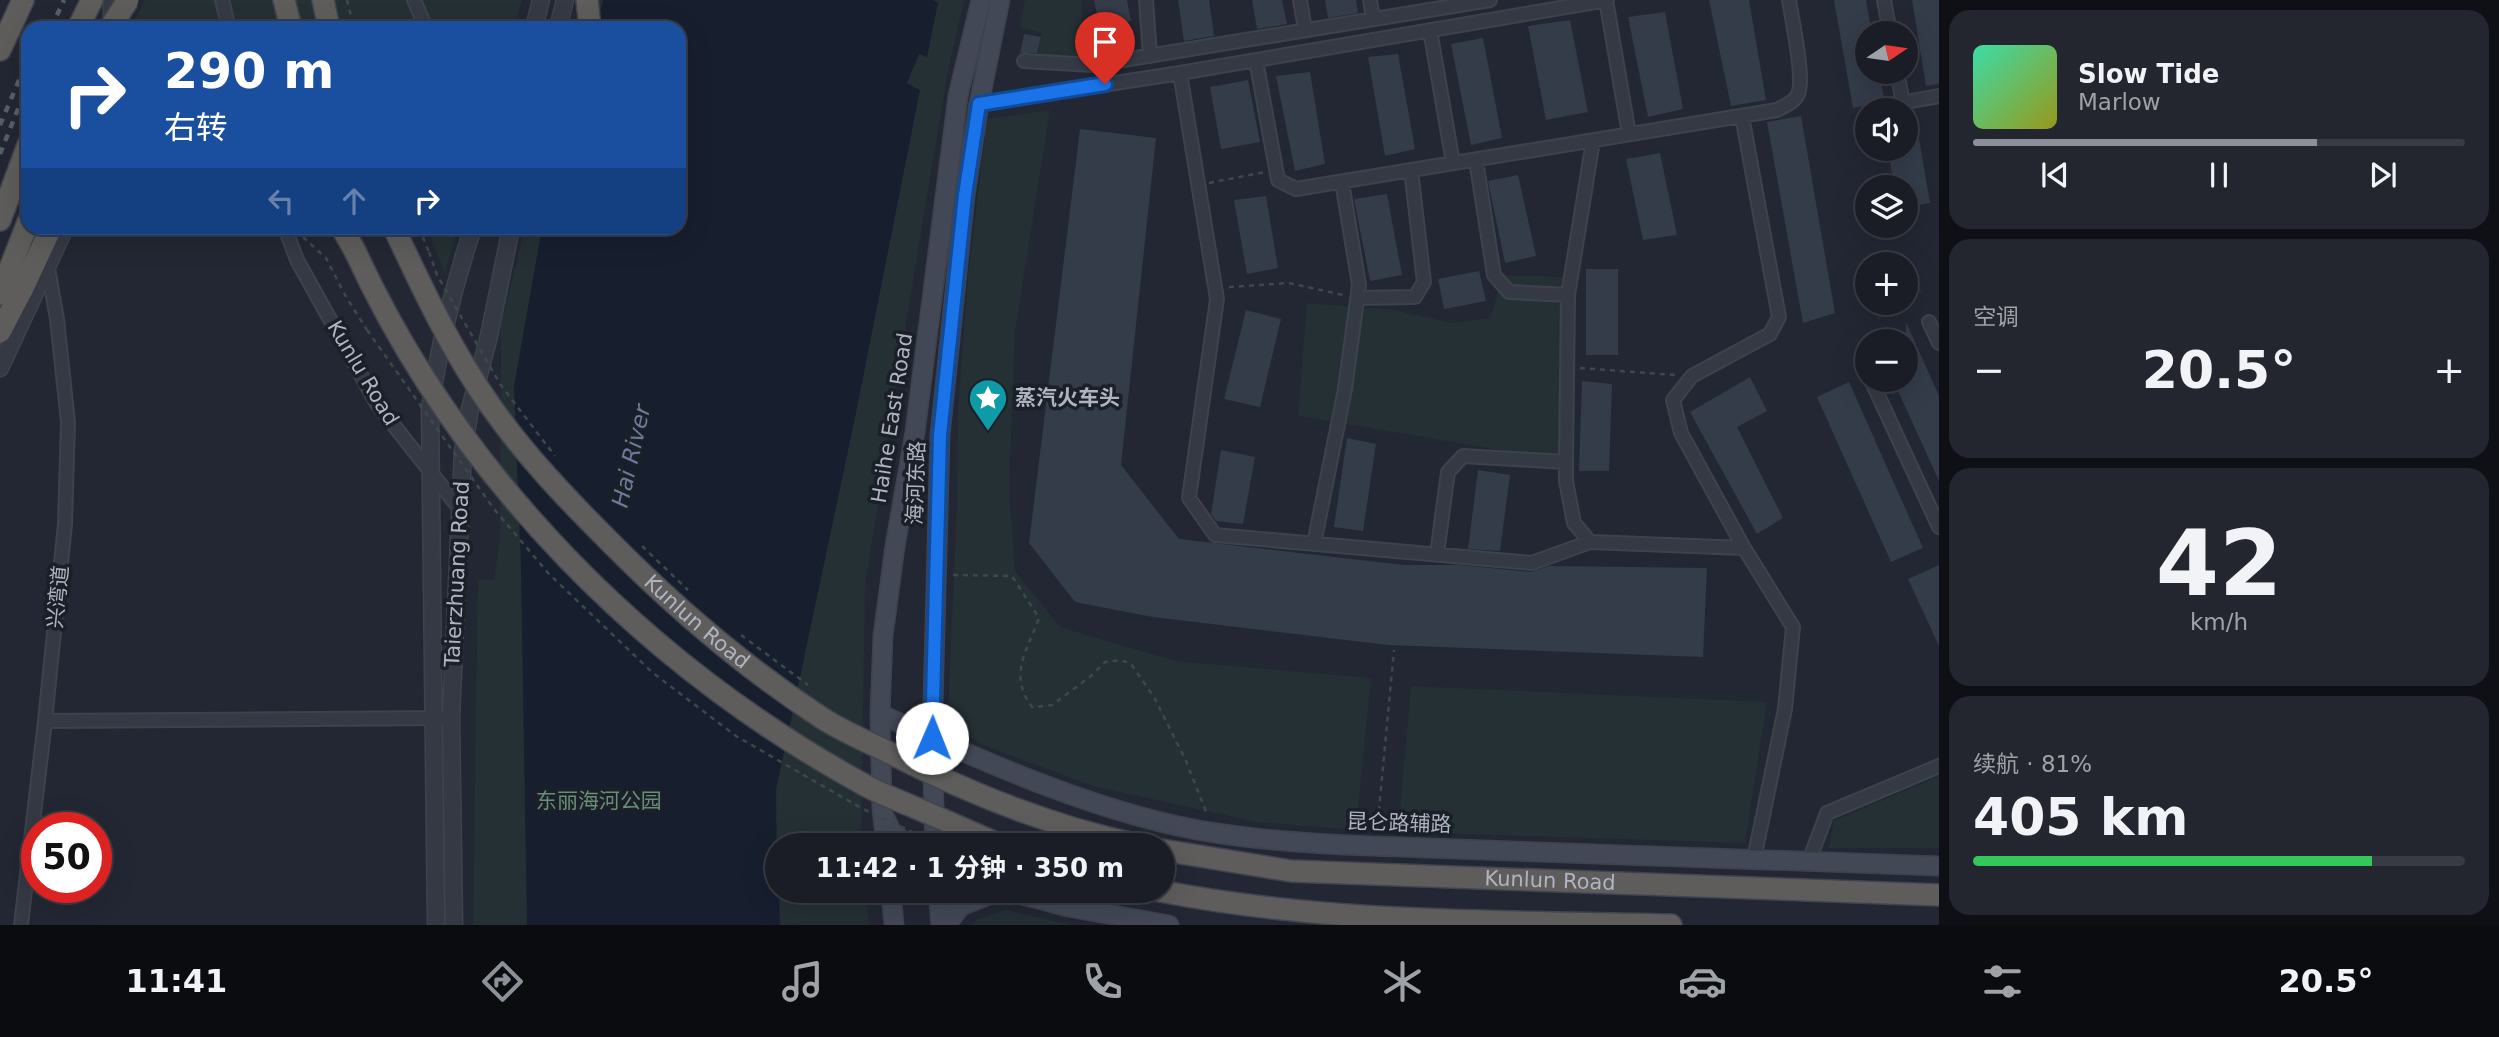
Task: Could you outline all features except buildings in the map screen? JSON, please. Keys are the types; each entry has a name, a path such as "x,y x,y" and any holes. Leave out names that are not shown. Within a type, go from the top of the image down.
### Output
{"highway":[{"path":"0,50 23,0"},
{"path":"82,21 92,0"},
{"path":"115,21 128,0"},
{"path":"282,0 288,21"},
{"path":"323,0 328,21"},
{"path":"587,0 589,21"},
{"path":"0,220 21,164"},
{"path":"0,294 23,235"},
{"path":"0,332 48,235"},
{"name":"Kunlun Road","path":"348,235 377,296 449,415 532,519 629,619 676,659 775,730 862,784 974,833"},
{"name":"Kunlun Road","path":"397,235 436,316 459,355 492,408 526,452 628,561 746,665 824,719 917,767 1027,814 1090,833"},
{"name":"Kunlun Road","path":"1175,852 1291,871 1939,895"},
{"name":"Kunlun Road","path":"1175,894 1224,903 1323,913 1671,925"}],"main road":[{"name":"Haihe East Road","path":"886,833 882,808 880,713 883,636 915,432 958,96 981,0"},
{"name":"海河东路","path":"935,833 932,740 940,435 965,195 979,104 1000,0"},
{"path":"933,695 941,727 949,741 957,748"},
{"path":"880,713 932,740"},
{"path":"881,751 887,739 896,735 932,740"},
{"name":"昆仑路辅路","path":"932,740 1097,802 1153,820 1214,833 1375,846 1939,866"},
{"path":"882,808 893,833"},
{"path":"892,903 894,925"},
{"path":"940,903 944,925"},
{"path":"944,925 961,906 969,903"},
{"path":"1054,903 1169,925"}],"street":[{"path":"111,21 112,0"},
{"path":"222,0 227,21"},
{"path":"414,0 423,21"},
{"path":"536,21 541,0"},
{"path":"560,21 565,0"},
{"path":"1146,0 1150,56"},
{"path":"1300,0 1305,29"},
{"path":"1370,0 1373,18"},
{"path":"1024,61 1093,65 1450,3 1490,0"},
{"path":"979,104 1180,73 1606,0 1629,134"},
{"path":"1256,60 1278,180 1296,189 1777,110 1798,95 1801,81 1789,0"},
{"path":"1884,0 1888,21"},
{"path":"1430,30 1453,163"},
{"path":"1180,73 1217,299 1189,498 1214,535 1532,563 1590,542 1744,548"},
{"path":"1918,100 1939,96"},
{"path":"1742,116 1779,317 1770,334 1692,376 1673,400 1681,433 1744,548 1793,627 1785,709 1754,859"},
{"path":"1590,542 1574,523 1566,481 1566,462 1568,295 1593,141"},
{"path":"1476,159 1494,275 1509,292 1568,295"},
{"path":"1357,298 1415,297 1424,282 1411,170"},
{"path":"1314,544 1345,389 1359,285 1342,182"},
{"path":"0,368 62,235"},
{"name":"Kunlu Road","path":"288,235 297,260 377,404 459,508"},
{"name":"Taierzhuang Road","path":"454,925 430,472 430,408 455,283 471,235"},
{"name":"Taierzhuang Road","path":"436,925 443,718 463,451 510,235"},
{"name":"兴湾道","path":"21,925 46,721 65,524 68,422 57,319 48,268"},
{"path":"1929,322 1939,343"},
{"path":"1877,392 1939,527"},
{"path":"1437,554 1448,472 1463,456 1566,462"},
{"path":"46,721 443,718"},
{"path":"1810,861 1827,813 1939,766"}],"path":[{"path":"347,0 352,21"},
{"path":"1198,185 1275,170"},
{"path":"301,235 326,258 367,330"},
{"path":"422,235 438,275 500,384 555,456"},
{"path":"1215,288 1289,283 1357,298"},
{"path":"1567,368 1692,376"},
{"path":"638,543 687,589"},
{"path":"936,574 1012,576 1039,618 1018,674 1023,695 1032,707 1052,705 1105,662 1121,660 1131,664 1154,697 1186,761 1214,833"},
{"path":"738,633 810,687"},
{"path":"1375,846 1394,650"}],"green space":[{"path":"145,0 522,0 516,21 134,21"},
{"name":"东丽海河公园","path":"581,0 964,0 948,71 865,587 861,833 765,833 765,903 867,903 869,925 473,925 478,579 494,580 500,539 501,325 523,235 686,235 686,21 576,21"},
{"path":"1025,0 1081,0 1085,65 1046,69 1035,66 1042,33 1020,28"},
{"path":"1050,110 1015,332 1009,490 1015,571 1060,627 1175,661 1371,678 1356,830 1256,822 1093,786 985,746 958,730 948,711 957,508 958,409 968,277 987,119"},
{"path":"430,235 456,235 445,273"},
{"path":"1502,275 1564,277 1559,460 1298,416 1307,303 1394,310 1452,323 1489,318"},
{"path":"1411,686 1767,702 1745,843 1398,832"},
{"path":"1939,776 1939,848 1829,848 1834,821"},
{"path":"1006,910 1073,925 972,925 978,919"}],"water":[{"name":"Hai River","path":"603,0 933,0 938,3 927,57 919,54 907,83 920,90 856,413 776,790 776,833 765,833 765,903 779,903 780,925 527,925 521,570 514,386 541,235 686,235 686,21 598,21"}],"railway":[{"path":"54,21 64,0"},
{"path":"0,125 21,76"},
{"path":"0,154 21,102"}],"place":[{"name":"蒸汽火车头","path":"988,432"}],"route":[{"path":"932,738 940,435 965,195 979,104 1105,84"}]}
